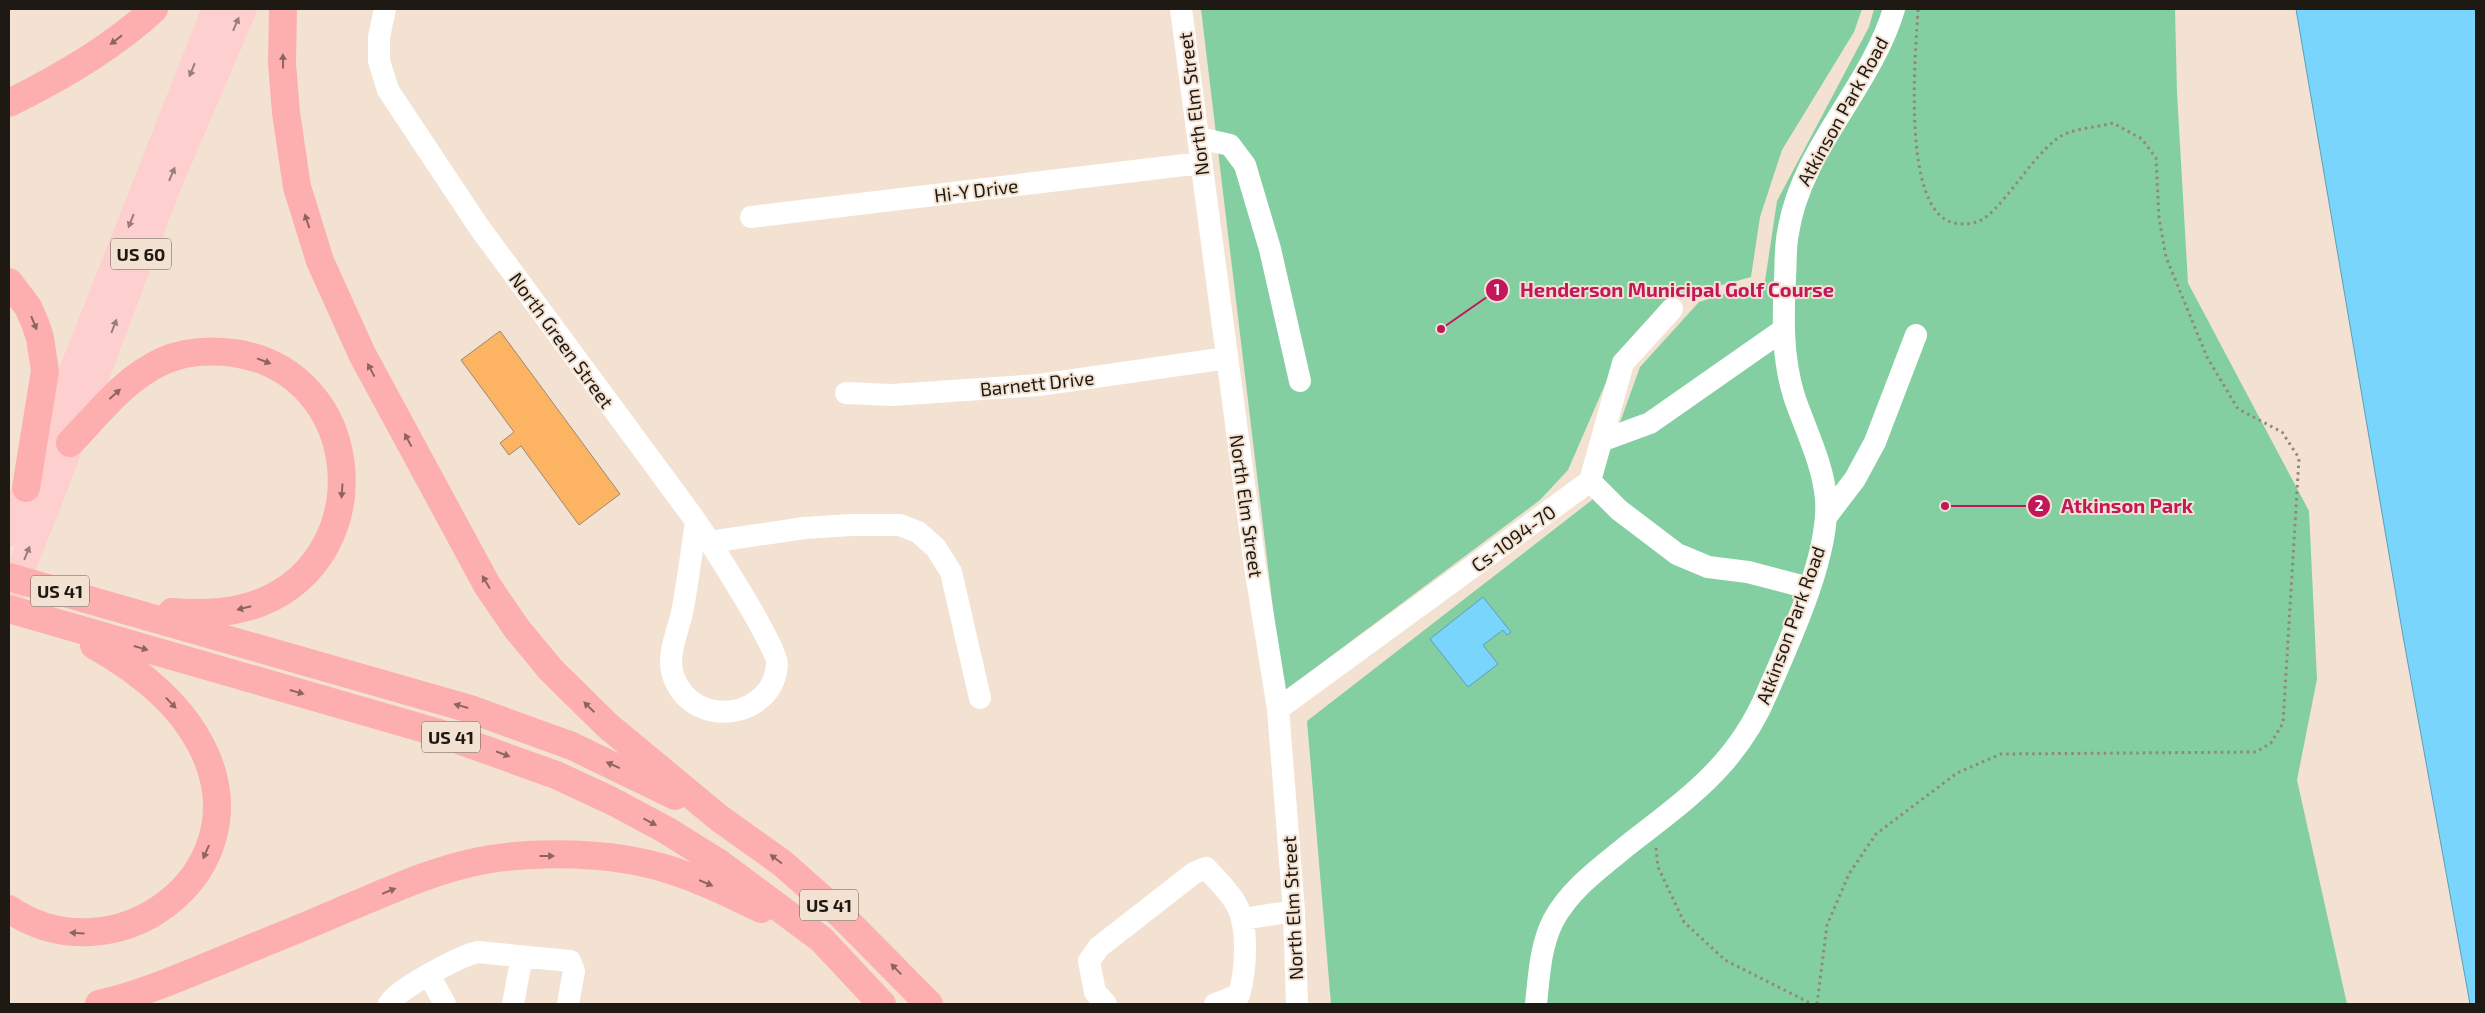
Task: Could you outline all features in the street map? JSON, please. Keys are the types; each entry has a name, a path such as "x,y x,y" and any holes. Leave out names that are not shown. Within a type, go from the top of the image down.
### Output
{"highway":[{"path":"9,103 65,73 105,48 154,9"},
{"path":"283,9 282,63 286,113 297,187 320,261 362,354 461,539 487,585 517,629 551,670 608,726 719,818"},
{"path":"9,282 28,307 35,323 40,338 45,371 37,495"},
{"path":"70,443 108,400 140,373 165,360 192,352 220,351 248,355 275,366 299,382 325,415 337,442 343,485 338,514 328,542 311,566 298,579 262,602 218,613 164,612 112,605"},
{"name":"US 41","path":"9,577 470,709 521,726 621,768 719,818 782,863 842,916 929,1004"},
{"name":"US 41","path":"9,609 430,730 498,752 556,775 612,801 674,835 719,863 821,939 882,1004"},
{"path":"9,909 31,922 60,932 92,934 122,928 150,916 175,898 195,875 208,848 215,819 215,789 207,759 188,725 174,706 152,683 127,664 44,619"},
{"path":"98,1004 150,989 441,871 480,861 525,856 575,856 625,860 666,868 705,882 821,939"},
{"path":"155,1004 344,910"}],"main road":[{"name":"US 60","path":"9,598 37,495 216,9"},
{"name":"US 60","path":"9,533 37,495 70,443 165,191 243,9"}],"street":[{"name":"North Green Street","path":"385,9 379,37 379,60 388,90 479,227 696,522 710,542 757,620 778,662 774,681 761,697 746,708 723,713 702,708 685,697 674,677 672,654 682,610 696,522"},
{"name":"North Elm Street","path":"1181,9 1255,567 1278,709 1294,911 1297,1004"},
{"name":"Atkinson Park Road","path":"1536,1004 1545,941 1559,910 1582,882 1689,798 1720,770 1745,736 1767,693 1816,570 1826,516 1824,482 1793,393 1785,355 1783,330 1787,235 1795,199 1809,167 1859,86 1878,49 1894,9"},
{"path":"1198,138 1230,145 1245,165 1270,249 1300,381"},
{"name":"Hi-Y Drive","path":"751,217 1201,163"},
{"path":"1672,309 1623,363 1590,481 1619,510 1677,554 1708,567 1748,572 1809,588"},
{"path":"1601,441 1650,422 1783,330"},
{"path":"1826,516 1855,480 1875,442 1916,335"},
{"name":"Barnett Drive","path":"846,393 892,395 1039,385 1228,358"},
{"name":"Cs-1094-70","path":"1278,709 1590,481"},
{"path":"710,542 804,528 852,525 900,525 918,532 936,548 950,572 980,698"},
{"path":"1106,1004 1095,992 1089,961 1099,948 1194,873 1206,868 1236,903 1243,919 1245,975 1239,995 1215,1004"},
{"path":"1243,919 1294,911"},
{"path":"389,1004 394,996 429,975 465,954 478,952 570,961 574,971 568,1004"},
{"path":"514,1004 522,956"},
{"path":"429,975 445,1004"}],"path":[{"path":"1816,1004 1827,925 1849,874 1876,834 1957,772 2001,754 2256,752 2271,744 2283,723 2299,458 2282,432 2238,409 2207,357 2166,257 2159,218 2156,158 2142,139 2113,123 2064,135 2043,152 1986,218 1966,226 1947,222 1926,193 1917,157 1913,87 1918,9"},
{"path":"1654,825 1658,867 1684,922 1725,960 1812,1004"}],"green space":[{"path":"1201,9 1862,9 1854,32 1782,150 1760,217 1751,277 1664,301 1617,357 1568,470 1540,500 1283,692"},
{"path":"1874,9 2175,9 2177,93 2188,283 2309,511 2317,679 2297,780 2347,1004 1331,1004 1307,721 1592,500 1640,367 1699,302 1765,281 1777,201 1869,27"}],"water":[{"path":"2296,9 2476,9 2476,1004 2470,1004 2403,636"},
{"path":"1483,597 1511,632 1507,635 1503,630 1483,645 1498,664 1468,687 1430,639"}],"building":[{"path":"500,331 620,494 579,525 521,446 509,455 500,443 514,432 461,360"}],"place":[{"name":"Henderson Municipal Golf Course","path":"1441,329"},
{"name":"Atkinson Park","path":"1945,506"}]}
